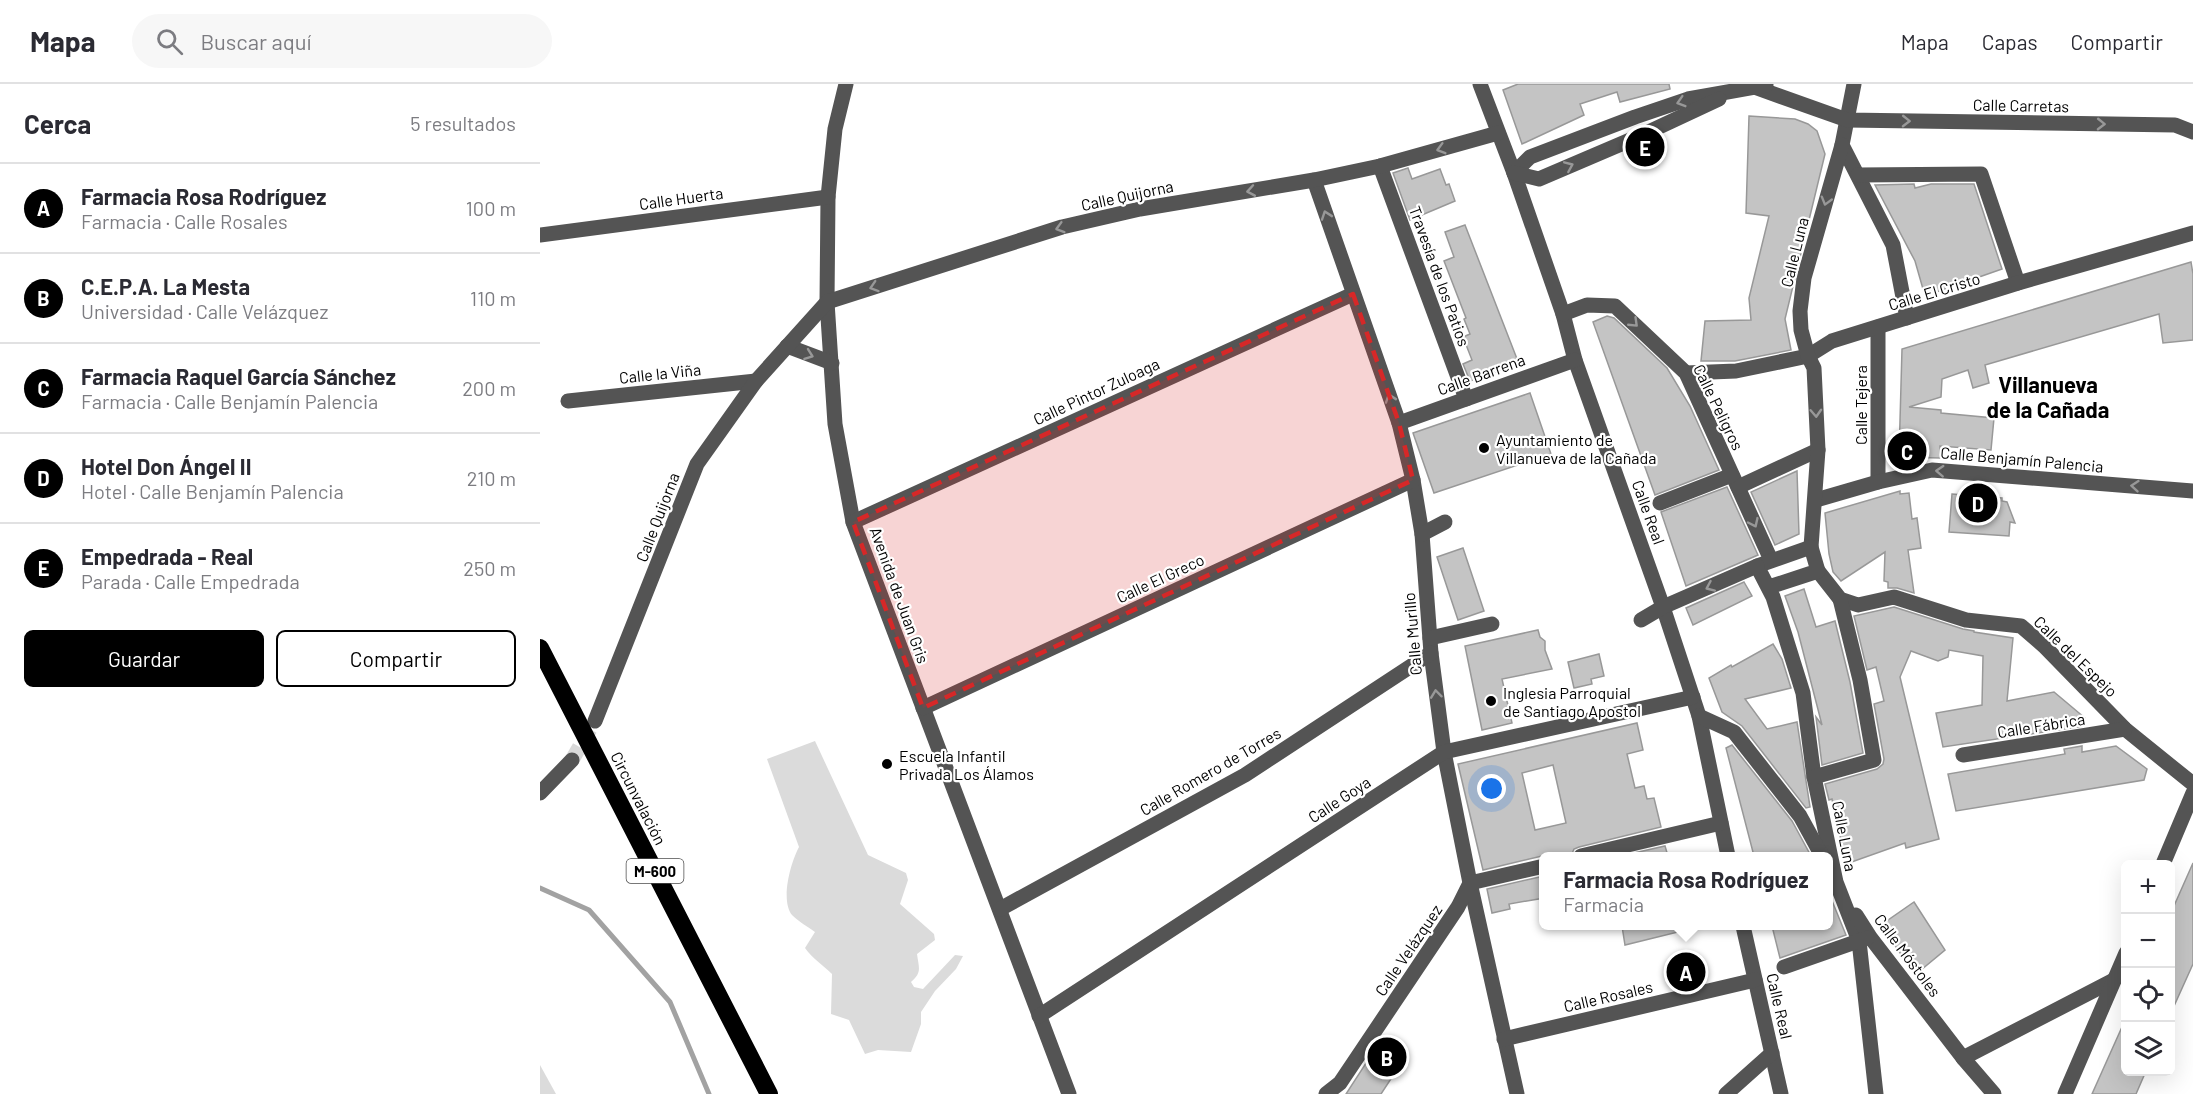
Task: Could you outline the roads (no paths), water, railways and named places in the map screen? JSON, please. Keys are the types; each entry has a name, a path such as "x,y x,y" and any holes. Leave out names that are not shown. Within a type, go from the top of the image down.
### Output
{"highway":[{"name":"Circunvalación","path":"540,648 769,1094"}],"street":[{"name":"Avenida de Juan Gris","path":"846,84 835,129 828,197 827,302 835,424 853,522 1069,1094"},
{"name":"Calle Real","path":"1479,84 1514,173 1563,314 1575,360 1664,607 1699,716 1727,852"},
{"name":"Calle Luna","path":"1811,547 1818,450 1814,368 1801,330 1800,311 1804,278 1842,145 1854,84"},
{"name":"Calle Carretas","path":"1763,86 1847,120 2175,125 2193,132"},
{"path":"1514,173 1530,157 1599,130 1688,99 1738,87 1763,86"},
{"path":"1514,173 1539,179 1642,135 1738,87"},
{"name":"Calle Quijorna","path":"595,721 697,464 756,381 827,302 1062,227 1140,209 1314,180 1380,166 1498,133"},
{"path":"1842,145 1893,246 1907,318"},
{"name":"Travesía de los Patios","path":"1380,166 1466,399"},
{"path":"1858,175 1981,174 2018,283"},
{"name":"Calle Murillo","path":"1314,180 1399,423 1413,480 1422,534 1431,646 1444,752 1470,883 1518,1094"},
{"name":"Calle Huerta","path":"540,235 828,197"},
{"name":"Calle El Cristo","path":"1686,373 1736,371 1808,356 1832,342 1878,327 2018,283 2193,233"},
{"name":"Calle Pintor Zuloaga","path":"853,522 1353,294"},
{"name":"Calle Peligros","path":"1563,314 1587,305 1615,306 1686,373 1771,560"},
{"name":"Calle Tejera","path":"1878,327 1878,482"},
{"path":"787,346 832,363"},
{"name":"Calle Barrena","path":"1399,423 1575,360"},
{"name":"Calle la Viña","path":"568,401 756,381"},
{"path":"1660,503 1735,481 1818,450"},
{"name":"Calle Benjamín Palencia","path":"1816,500 1878,482 1932,470 2193,491"},
{"name":"Calle El Greco","path":"923,708 1413,480"},
{"path":"1422,534 1445,522"},
{"path":"1641,620 1664,607 1756,566 1811,547 1818,570 1840,599 1860,680 1874,760 1814,777"},
{"name":"Calle Luna","path":"1756,566 1769,587 1803,693 1814,777 1828,852"},
{"path":"1769,587 1818,570"},
{"name":"Calle del Espejo","path":"1840,599 1858,605 1894,597 1966,620 2021,626 2044,646 2125,729 2193,784"},
{"path":"1431,646 1492,624"},
{"name":"Calle Romero de Torres","path":"1000,909 1245,775 1431,646"},
{"name":"Calle Goya","path":"1040,1016 1444,752 1693,697"},
{"path":"1699,716 1734,732 1800,816 1820,852"},
{"name":"Calle Fábrica","path":"1963,755 2125,729"},
{"path":"540,793 572,760"},
{"path":"2165,860 2193,793"},
{"path":"1598,852 1721,823"},
{"path":"1470,883 1539,867"},
{"name":"Calle Luna","path":"1833,878 1864,939 1875,1094"},
{"name":"Calle Velázquez","path":"1326,1094 1340,1083 1458,907 1470,883"},
{"name":"Calle Real","path":"1744,930 1782,1094"},
{"path":"1784,967 1864,939"},
{"name":"Calle Móstoles","path":"1864,939 1994,1094"},
{"path":"2065,1094 2121,964"},
{"name":"Calle Rosales","path":"1504,1039 1755,980"},
{"path":"1963,1058 2114,980"},
{"path":"1726,1094 1772,1053"}],"waterway":[{"path":"540,888 589,910 670,1002 709,1094"}],"tunnel":[{"path":"572,760 590,729"}],"place":[{"name":"Empedrada - Real","path":"1645,147"},
{"name":"Ayuntamiento de Villanueva de la Cañada","path":"1484,448"},
{"name":"Farmacia Raquel García Sánchez","path":"1907,451"},
{"name":"Hotel Don Ángel II","path":"1978,503"},
{"name":"Inglesia Parroquial de Santiago Apostol","path":"1491,701"},
{"name":"Escuela Infantil Privada Los Álamos","path":"887,764"},
{"name":"Farmacia Rosa Rodríguez","path":"1686,972"},
{"name":"C.E.P.A. La Mesta","path":"1387,1057"}],"district":[{"name":"Villanueva de la Cañada","path":"2048,396"}]}
